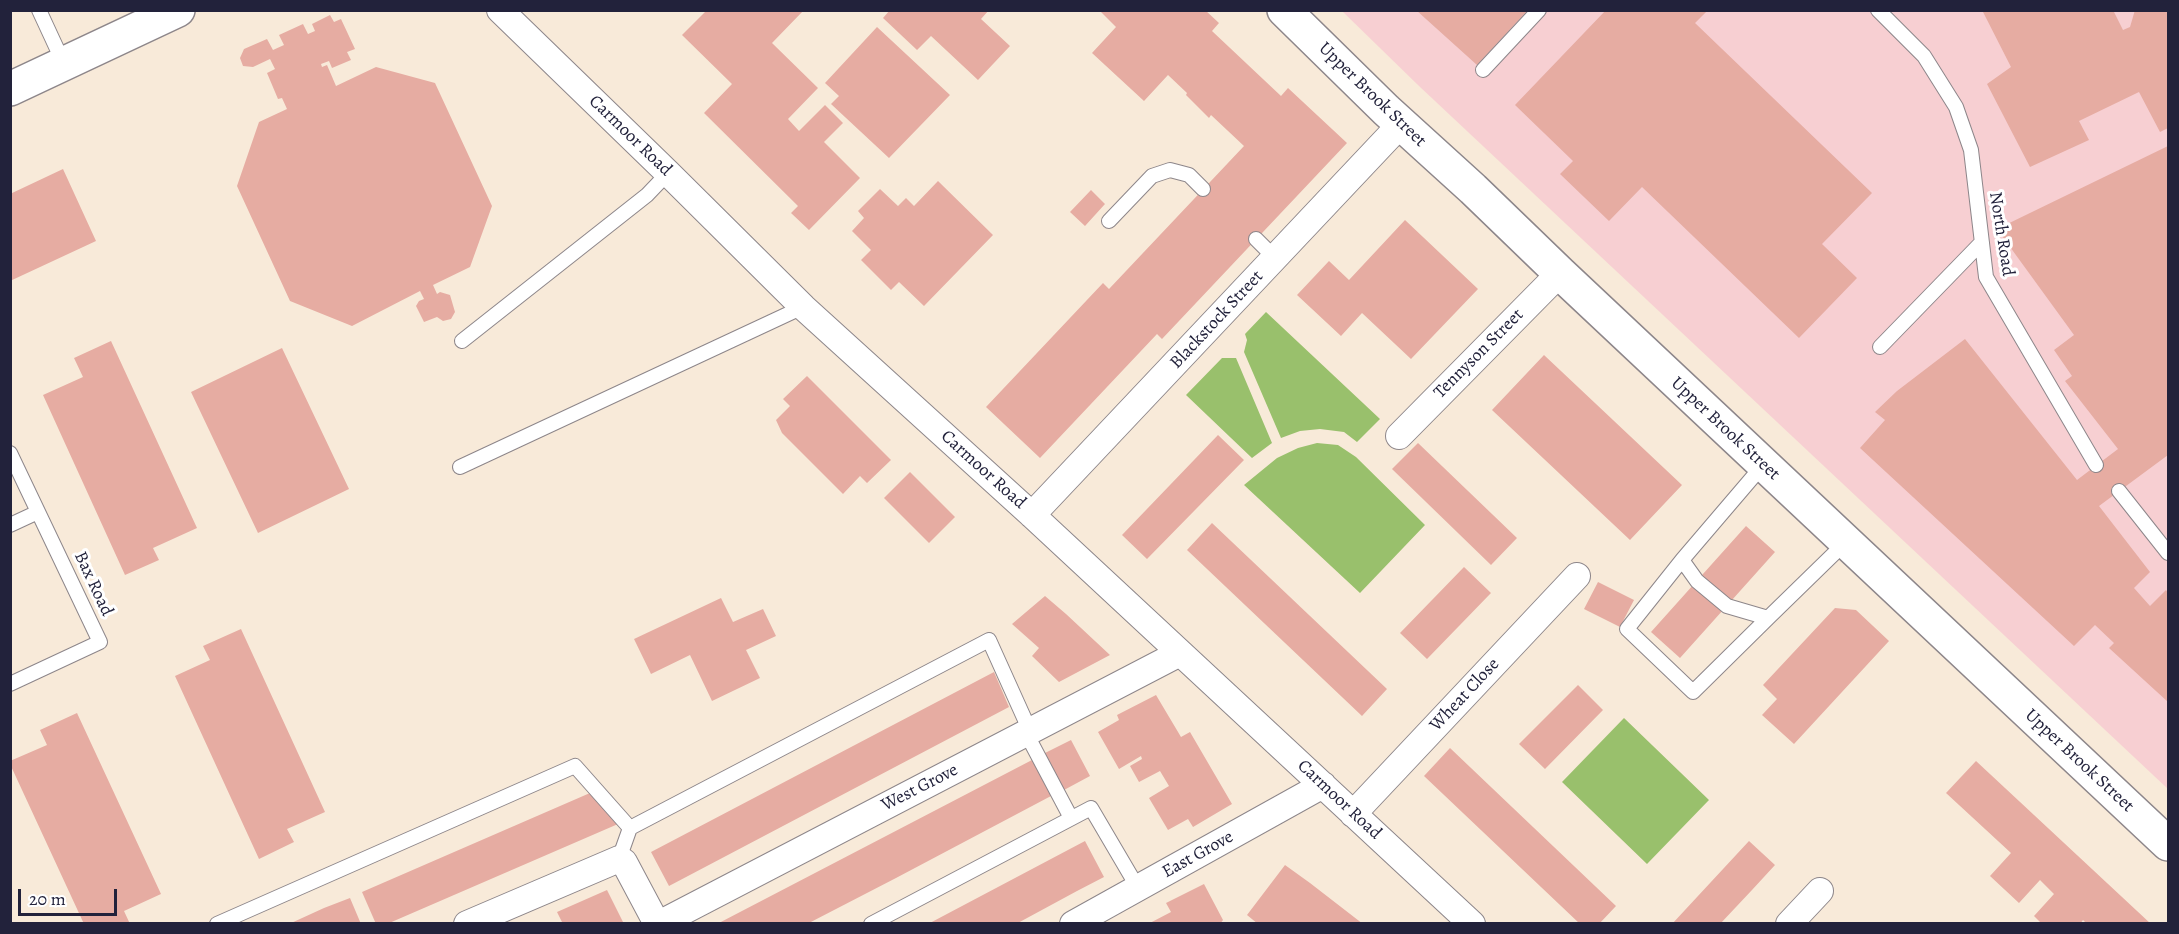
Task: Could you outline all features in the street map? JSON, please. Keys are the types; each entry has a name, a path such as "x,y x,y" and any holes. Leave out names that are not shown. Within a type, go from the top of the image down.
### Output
{"main road":[{"path":"10,89 178,10"},
{"name":"Upper Brook Street","path":"1284,10 1401,124 1473,189 2169,844"}],"street":[{"name":"Carmoor Road","path":"500,10 803,307 1032,515 1472,924"},
{"name":"Blackstock Street","path":"1032,515 1401,124"},
{"name":"Tennyson Street","path":"1399,436 1560,273"},
{"name":"Wheat Close","path":"1353,814 1578,576"},
{"name":"West Grove","path":"658,924 1180,653"},
{"name":"East Grove","path":"1072,924 1103,916 1138,888 1323,785"},
{"path":"467,924 619,859 624,862 658,924"},
{"path":"1789,924 1820,891"}],"lane":[{"path":"39,10 64,64"},
{"path":"1483,70 1539,10"},
{"name":"North Road","path":"1878,10 1924,56 1956,107 1971,150 1986,277 2096,465"},
{"path":"1109,221 1152,176 1170,170 1189,175 1203,189"},
{"path":"462,341 647,195 668,173"},
{"path":"1256,239 1275,258"},
{"path":"1880,347 1982,242"},
{"path":"460,467 803,307"},
{"name":"Bax Road","path":"10,453 100,642 10,684"},
{"path":"1764,464 1627,629 1693,692 1846,542"},
{"path":"2119,491 2169,553"},
{"path":"10,525 38,512"},
{"path":"1682,560 1697,581 1727,606 1768,618"},
{"path":"619,859 630,828 989,640 1028,732 1071,818"},
{"path":"217,924 574,766 630,828"},
{"path":"871,924 1091,808 1138,888"}],"shaded area":[{"path":"1342,11 2168,11 2168,789 1419,86"}],"green space":[{"path":"1266,312 1380,419 1357,442 1344,432 1320,429 1300,431 1281,438 1244,352 1247,340 1245,334"},
{"path":"1222,358 1236,358 1272,443 1252,458 1186,395"},
{"path":"1317,443 1338,445 1356,457 1425,525 1360,593 1244,485 1277,458 1298,448"},
{"path":"1624,718 1709,800 1647,864 1562,782"}],"building":[{"path":"707,10 804,10 772,43 818,88 788,119 799,131 825,105 843,123 824,142 860,178 809,230 791,213 798,206 704,113 732,84 682,35"},
{"path":"890,10 989,10 981,19 1010,46 978,80 931,36 917,50 883,18"},
{"path":"1099,10 1205,10 1219,23 1212,31 1281,96 1288,88 1347,143 1162,339 1157,334 1040,458 986,407 1103,283 1109,289 1244,146 1211,115 1209,118 1168,75 1144,101 1092,53 1116,27"},
{"path":"1416,10 1528,10 1477,65"},
{"path":"1606,10 1708,10 1695,23 1872,193 1822,244 1857,278 1799,338 1642,187 1609,221 1560,174 1573,161 1515,105"},
{"path":"1982,10 2113,10 2123,30 2130,27 2135,10 2168,10 2168,128 2160,132 2139,92 2079,121 2089,140 2030,167 1987,84 2011,67"},
{"path":"330,15 334,22 341,19 355,49 347,52 351,60 332,68 329,61 321,64 322,67 327,65 336,86 376,67 435,83 492,206 470,267 433,285 437,294 440,292 450,295 455,312 451,319 443,321 437,317 424,322 416,306 424,299 420,291 352,326 290,301 237,186 259,122 287,109 282,98 278,99 267,73 275,69 270,59 253,67 243,66 240,58 244,49 267,39 273,50 284,45 279,35 303,24 308,34 315,31 312,24"},
{"path":"877,27 950,95 889,158 831,104 839,96 825,83"},
{"path":"2168,146 2168,455 2099,506 2150,572 2134,588 2150,606 2166,590 2168,593 2168,702 2109,648 2114,643 2095,625 2074,646 1860,448 1885,420 1875,412 1897,391 1965,339 2077,480 2118,449 2065,381 2072,376 2054,350 2074,335 1997,229"},
{"path":"63,169 96,241 10,281 10,194"},
{"path":"938,181 993,235 924,306 899,282 891,290 861,260 871,250 852,231 864,218 858,211 880,189 898,206 906,198 914,206"},
{"path":"1091,190 1105,204 1085,226 1070,212"},
{"path":"1405,220 1478,289 1411,359 1362,313 1341,336 1297,295 1329,261 1349,280"},
{"path":"111,341 197,528 153,548 159,560 125,575 43,395 83,377 74,358"},
{"path":"282,348 349,489 258,533 191,392"},
{"path":"1544,355 1682,485 1630,540 1492,410"},
{"path":"807,376 891,460 867,483 860,476 843,494 782,433 776,420 790,406 783,399"},
{"path":"1218,435 1244,460 1147,559 1122,535"},
{"path":"1418,443 1517,538 1491,565 1392,469"},
{"path":"910,472 955,517 929,543 884,498"},
{"path":"1212,523 1387,689 1362,716 1187,550"},
{"path":"1746,526 1775,552 1680,658 1651,632"},
{"path":"1464,567 1491,593 1427,659 1400,633"},
{"path":"1598,582 1634,600 1620,627 1584,609"},
{"path":"1045,596 1110,655 1059,682 1032,656 1039,648 1012,624"},
{"path":"721,598 733,622 763,609 776,636 746,650 760,678 712,701 690,655 651,674 634,639"},
{"path":"1835,608 1856,610 1889,641 1794,744 1762,715 1777,699 1763,685"},
{"path":"241,629 325,812 287,829 294,842 259,859 175,676 210,660 203,646"},
{"path":"994,672 1009,707 669,886 651,852"},
{"path":"1578,685 1603,710 1545,769 1519,744"},
{"path":"1156,695 1181,737 1190,732 1232,804 1193,827 1188,819 1168,830 1149,798 1169,786 1160,771 1139,782 1130,766 1142,759 1141,756 1119,769 1098,732 1119,720 1117,715"},
{"path":"77,713 161,894 124,911 130,924 84,924 10,764 10,761 47,745 40,730"},
{"path":"1071,740 1090,776 1064,790 1045,753"},
{"path":"1450,748 1616,906 1599,924 1580,924 1424,776"},
{"path":"1032,760 1051,796 896,878 807,924 717,924"},
{"path":"1976,761 2151,924 2087,924 2083,920 2080,924 2042,924 2034,916 2054,894 2040,880 2019,903 1990,876 2011,853 1946,793"},
{"path":"590,793 618,824 387,924 376,924 362,892"},
{"path":"1085,841 1104,877 1016,924 928,924"},
{"path":"1749,841 1775,865 1752,890 1720,924 1672,924"},
{"path":"1285,865 1363,924 1258,924 1247,915"},
{"path":"1204,884 1223,920 1220,924 1148,924 1171,912 1166,903"},
{"path":"607,890 624,924 563,924 557,912"},
{"path":"350,898 361,924 289,924 324,908"}]}
